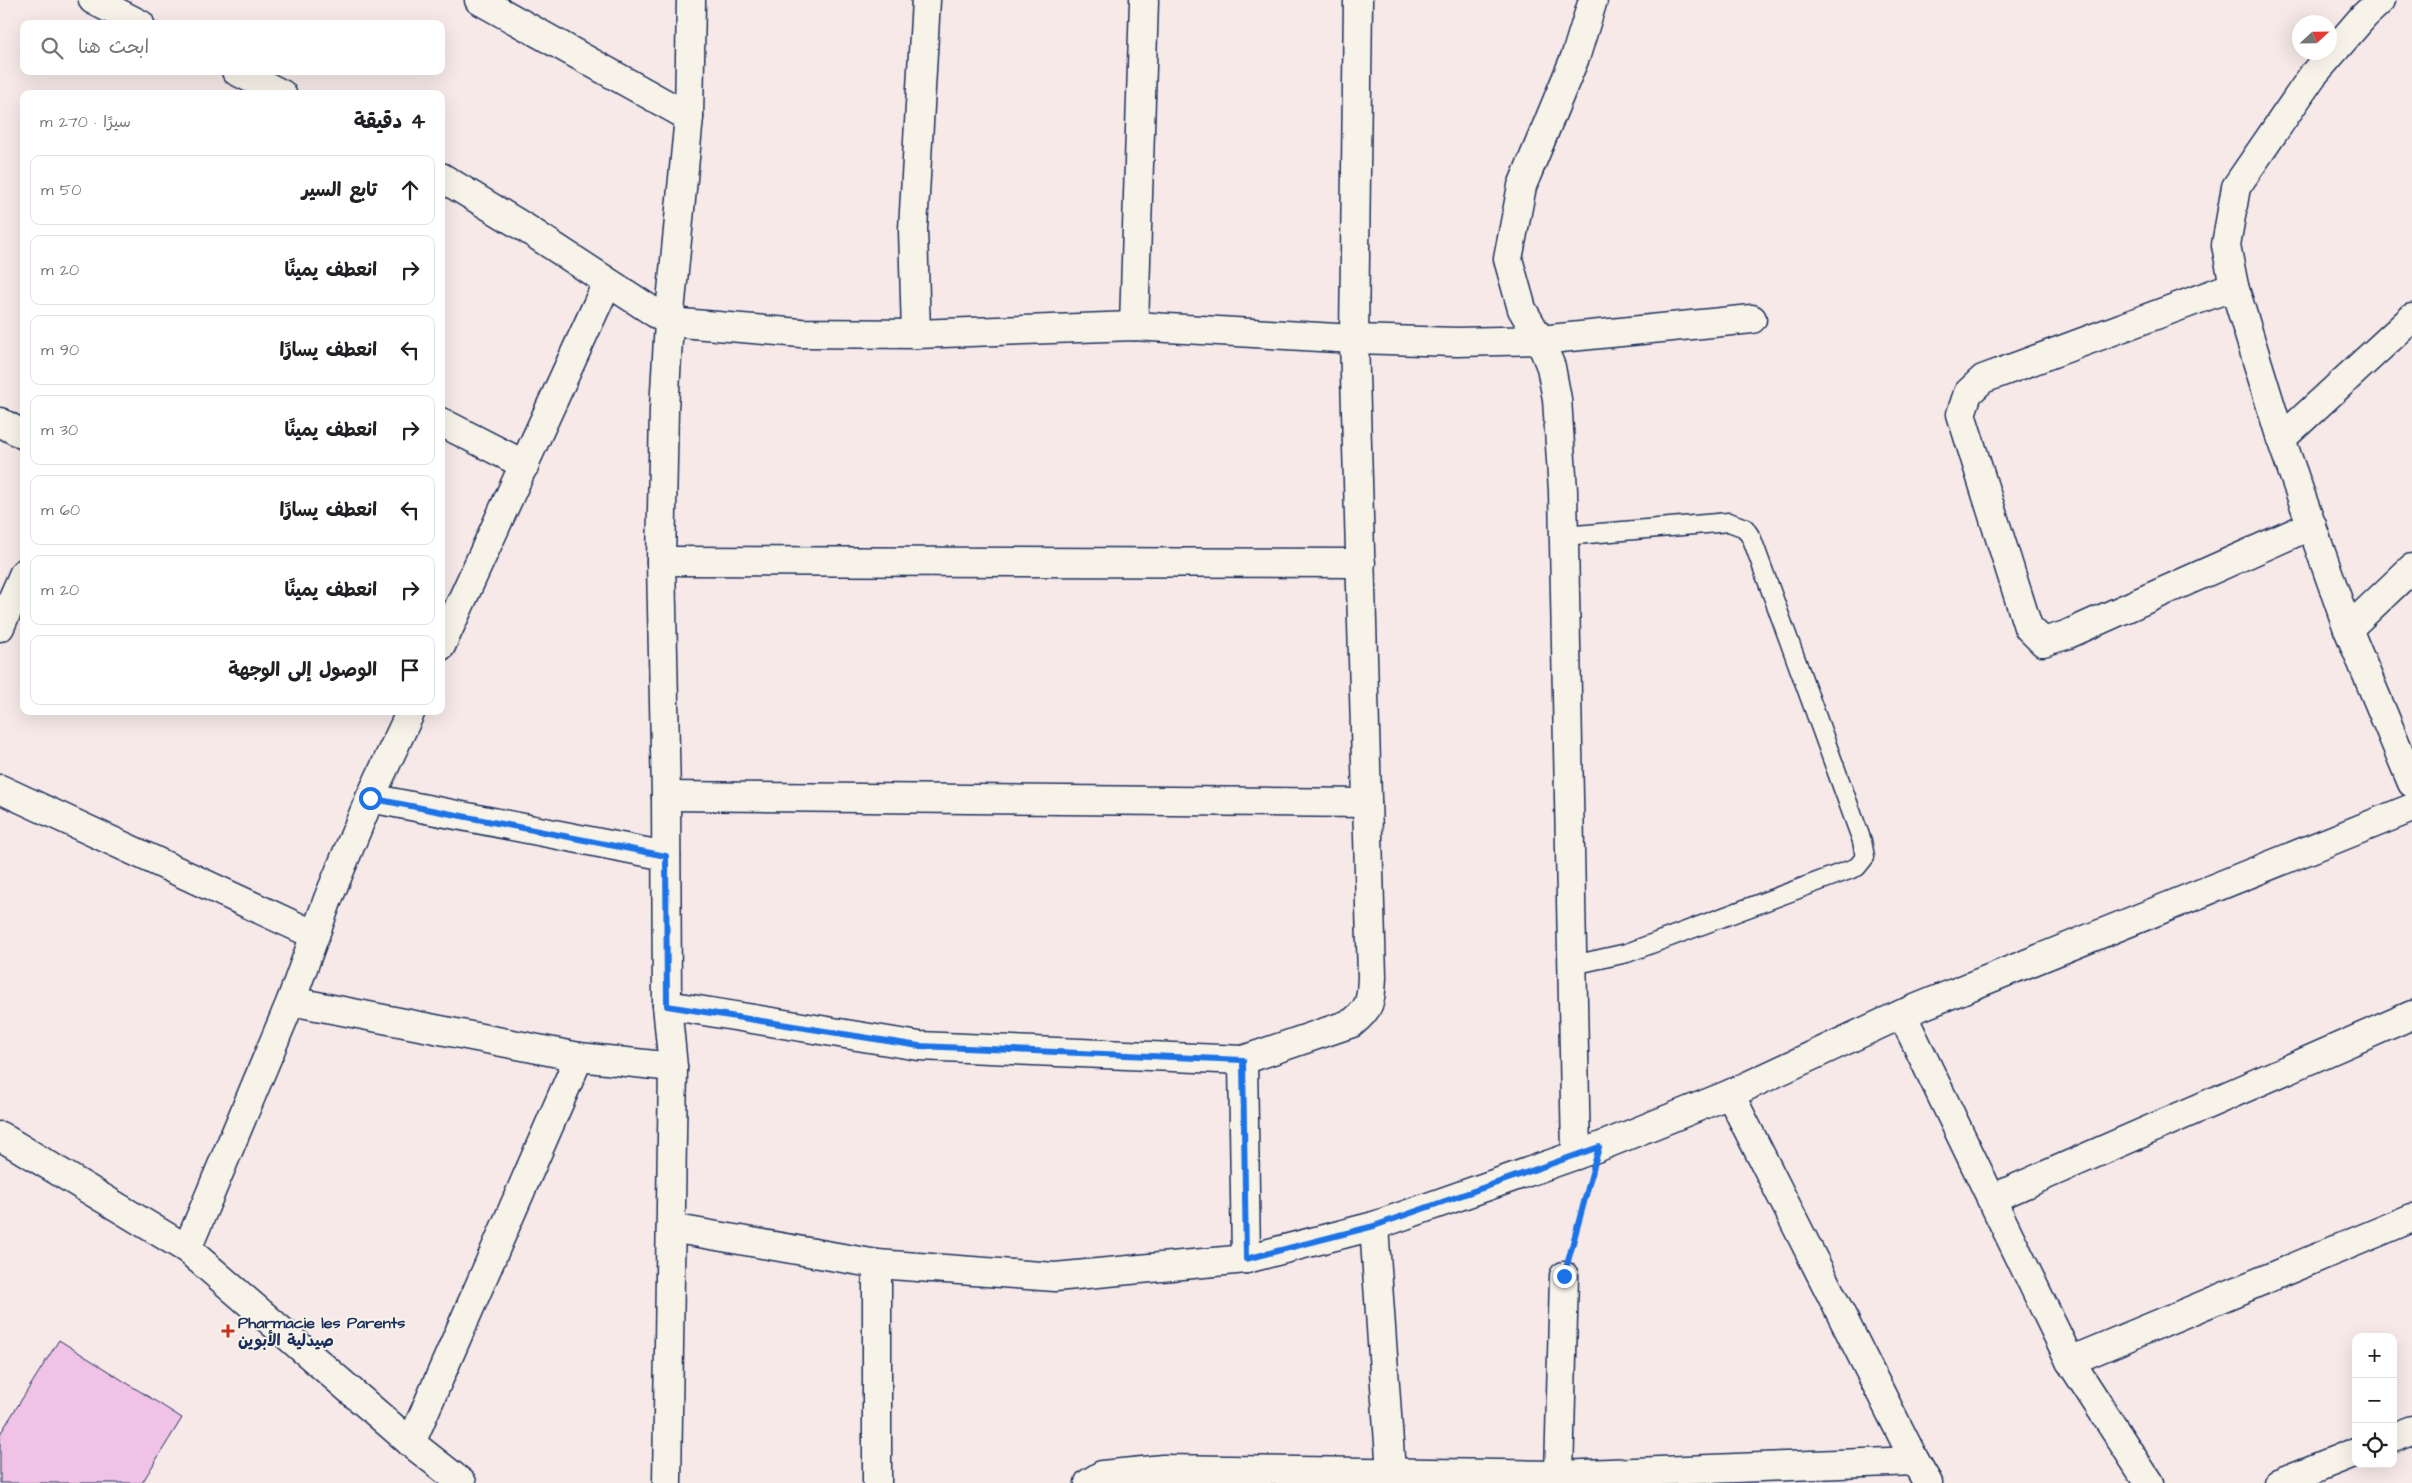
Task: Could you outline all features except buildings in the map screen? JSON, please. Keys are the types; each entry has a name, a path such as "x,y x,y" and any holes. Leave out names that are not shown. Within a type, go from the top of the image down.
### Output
{"street":[{"path":"93,0 127,12"},
{"path":"479,0 690,118"},
{"path":"666,1483 672,1228 673,1067 667,1006 666,796 661,561 664,409 669,322 690,118 691,0"},
{"path":"916,334 913,229 926,0"},
{"path":"1134,326 1144,0"},
{"path":"667,1006 919,1046 1243,1060 1352,1023 1365,1012 1371,998 1372,977 1354,339 1358,0"},
{"path":"1588,1151 1573,965 1564,536 1557,399 1551,367 1540,340 1522,309 1508,258 1522,186 1576,55 1593,0"},
{"path":"2381,0 2364,16 2313,75 2236,187 2226,245 2234,286 2281,439 2348,629 2412,783"},
{"path":"244,81 270,90"},
{"path":"445,179 527,229 669,322 801,333 916,334 1134,326 1354,339 1456,342 1540,340 1752,319"},
{"path":"445,637 607,283"},
{"path":"2234,286 1983,379 1968,393 1960,414 2028,627 2043,642 2066,636 2312,526"},
{"path":"2281,439 2412,318"},
{"path":"0,422 20,433"},
{"path":"445,424 525,465"},
{"path":"661,561 1361,563"},
{"path":"2348,629 2412,568"},
{"path":"0,627 20,581"},
{"path":"187,1249 291,1001 315,935 370,798 409,715"},
{"path":"0,790 315,935"},
{"path":"666,796 1367,803"},
{"path":"370,798 666,856"},
{"path":"672,1228 877,1264 1055,1277 1246,1259 1374,1226 1588,1151 1730,1094 1902,1014 2412,808"},
{"path":"291,1001 578,1057 673,1067"},
{"path":"1902,1014 2070,1361 2149,1483"},
{"path":"1991,1199 2412,1015"},
{"path":"411,1443 578,1057"},
{"path":"1243,1060 1246,1259"},
{"path":"1089,1483 1102,1476 1163,1469 1393,1478 1559,1474 1921,1472 1730,1094"},
{"path":"0,1136 187,1249 411,1443 462,1483"},
{"path":"2070,1361 2412,1218"},
{"path":"1374,1226 1393,1478"},
{"path":"877,1264 877,1483"},
{"path":"1559,1474 1564,1276"},
{"path":"2397,1436 2412,1430"},
{"path":"2278,1483 2352,1454"}],"lane":[{"path":"1564,536 1729,522 1745,528 1756,548 1862,841 1865,857 1857,867 1627,953 1573,965"}],"path":[{"path":"1564,1276 1588,1151"}],"place":[{"name":"Pharmacie les Parents صيدلية الأبوين","path":"228,1331"}],"route":[{"path":"370,798 666,856 667,1006 919,1046 1243,1060 1246,1259 1374,1226 1599,1147 1564,1276"}]}
